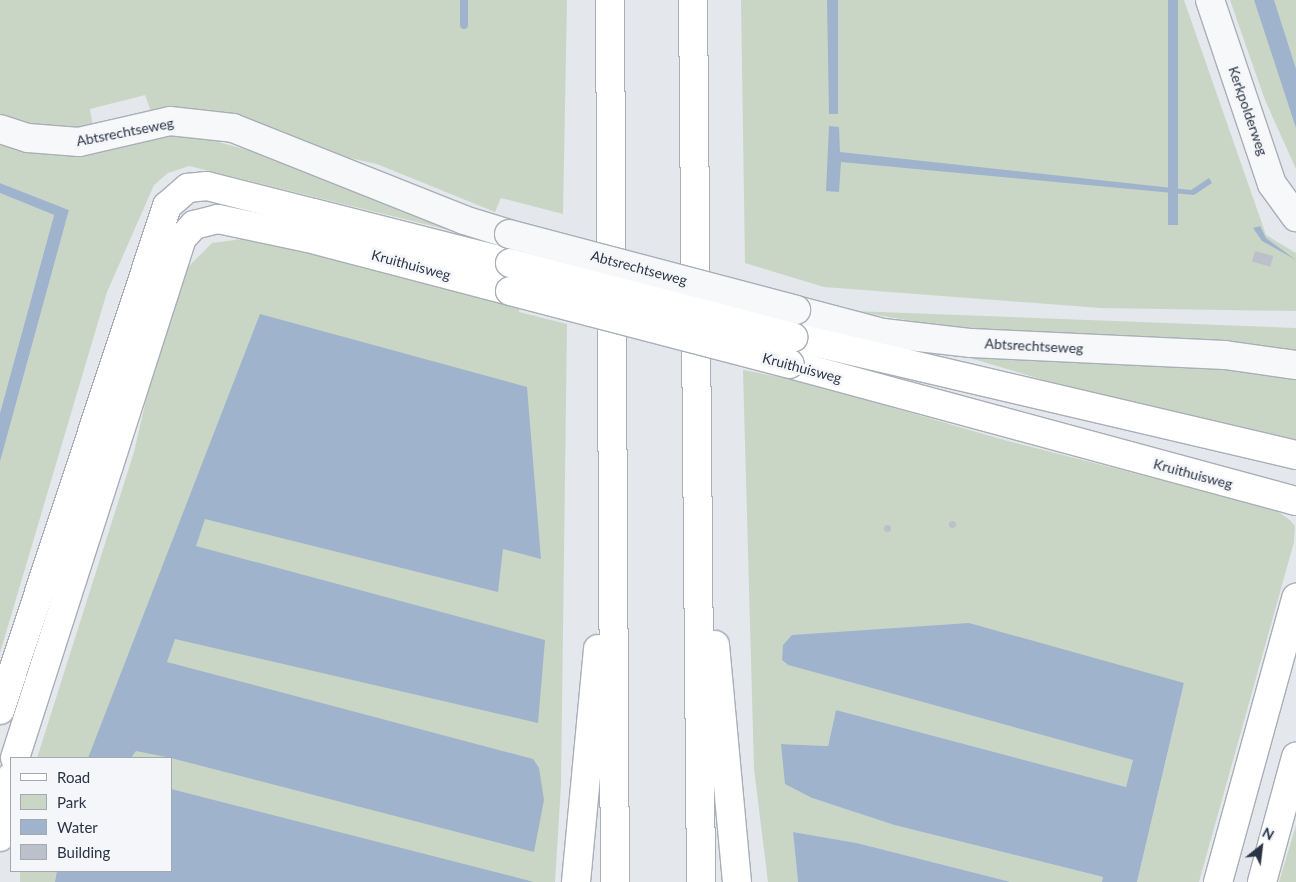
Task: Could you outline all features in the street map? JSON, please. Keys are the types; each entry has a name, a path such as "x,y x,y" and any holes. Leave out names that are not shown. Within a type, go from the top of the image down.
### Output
{"main road":[{"path":"610,0 615,882"},
{"path":"692,0 701,882"},
{"path":"0,710 166,206 188,188 207,186 311,225"},
{"path":"15,757 182,238 194,225 218,219 311,225"},
{"name":"Kruithuisweg","path":"311,225 510,263 795,324 1296,455"},
{"name":"Kruithuisweg","path":"311,225 510,291 790,364 1296,501"},
{"path":"696,417 737,882"},
{"path":"576,882 612,518"},
{"path":"1218,882 1296,598"},
{"path":"1262,882 1296,757"},
{"path":"0,837 10,782"}],"street":[{"name":"Kerkpolderweg","path":"1210,0 1272,184 1296,217"},
{"name":"Abtsrechtseweg","path":"0,129 28,138 79,142 170,121 233,128 509,234 795,324 971,343 1225,355 1296,365"}],"green space":[{"path":"0,0 567,0 563,214 501,198 495,212 377,164 152,114 145,95 90,109 93,127 39,130 0,117"},
{"path":"741,0 1184,0 1266,235 1296,253 1296,311 1100,308 824,287 745,263"},
{"path":"1230,0 1296,0 1296,169 1265,100"},
{"path":"165,135 201,137 293,163 465,234 189,166 168,173 154,185 107,292 0,653 0,462 69,210 0,183 0,140 57,154"},
{"path":"0,193 54,215 0,413"},
{"path":"257,237 520,305 519,312 567,324 561,785 555,882 20,882 20,872 172,872 172,757 37,757 134,452 158,348 182,273 212,243"},
{"path":"854,311 1296,328 1296,354 1195,339 981,333"},
{"path":"970,358 1203,366 1296,380 1296,447 1151,412"},
{"path":"743,370 805,382 1004,440 1274,509 1290,520 1295,526 1294,542 1199,882 1137,882 1184,683 782,660 788,665 1134,760 1126,787 836,710 828,746 781,744 812,798 894,825 1103,877 1102,882 1011,882 857,843 793,832 798,882 768,882 754,769"},
{"path":"1296,825 1296,882 1279,882"}],"water":[{"path":"827,0 838,0 838,114 829,114"},
{"path":"1168,0 1178,0 1178,225 1168,225"},
{"path":"1254,0 1274,0 1296,69 1296,128"},
{"path":"829,126 839,127 840,152 1191,190 1209,178 1212,183 1194,195 841,162 839,192 826,191"},
{"path":"0,183 69,210 0,462 0,413 54,215 0,193"},
{"path":"1260,226 1266,238 1296,260 1262,241 1253,228"},
{"path":"260,314 527,387 541,559 503,549 498,592 205,519 196,546 545,640 538,723 175,639 167,662 533,759 539,768 544,800 534,852 172,757 136,751 132,757 88,757"},
{"path":"969,623 1184,683 1137,882 1102,882 1103,877 894,825 812,798 785,784 781,744 828,746 836,710 1126,787 1133,760 788,665 782,660 783,645 792,635"},
{"path":"172,789 534,882 55,882 57,872 172,872"},
{"path":"793,832 857,843 1011,882 798,882"}],"building":[{"path":"1255,251 1273,256 1270,267 1252,262"},
{"path":"952,521 955,524 952,527 949,524"},
{"path":"887,525 890,528 887,531 884,528"}],"waterway":[{"path":"464,0 464,25"}]}
